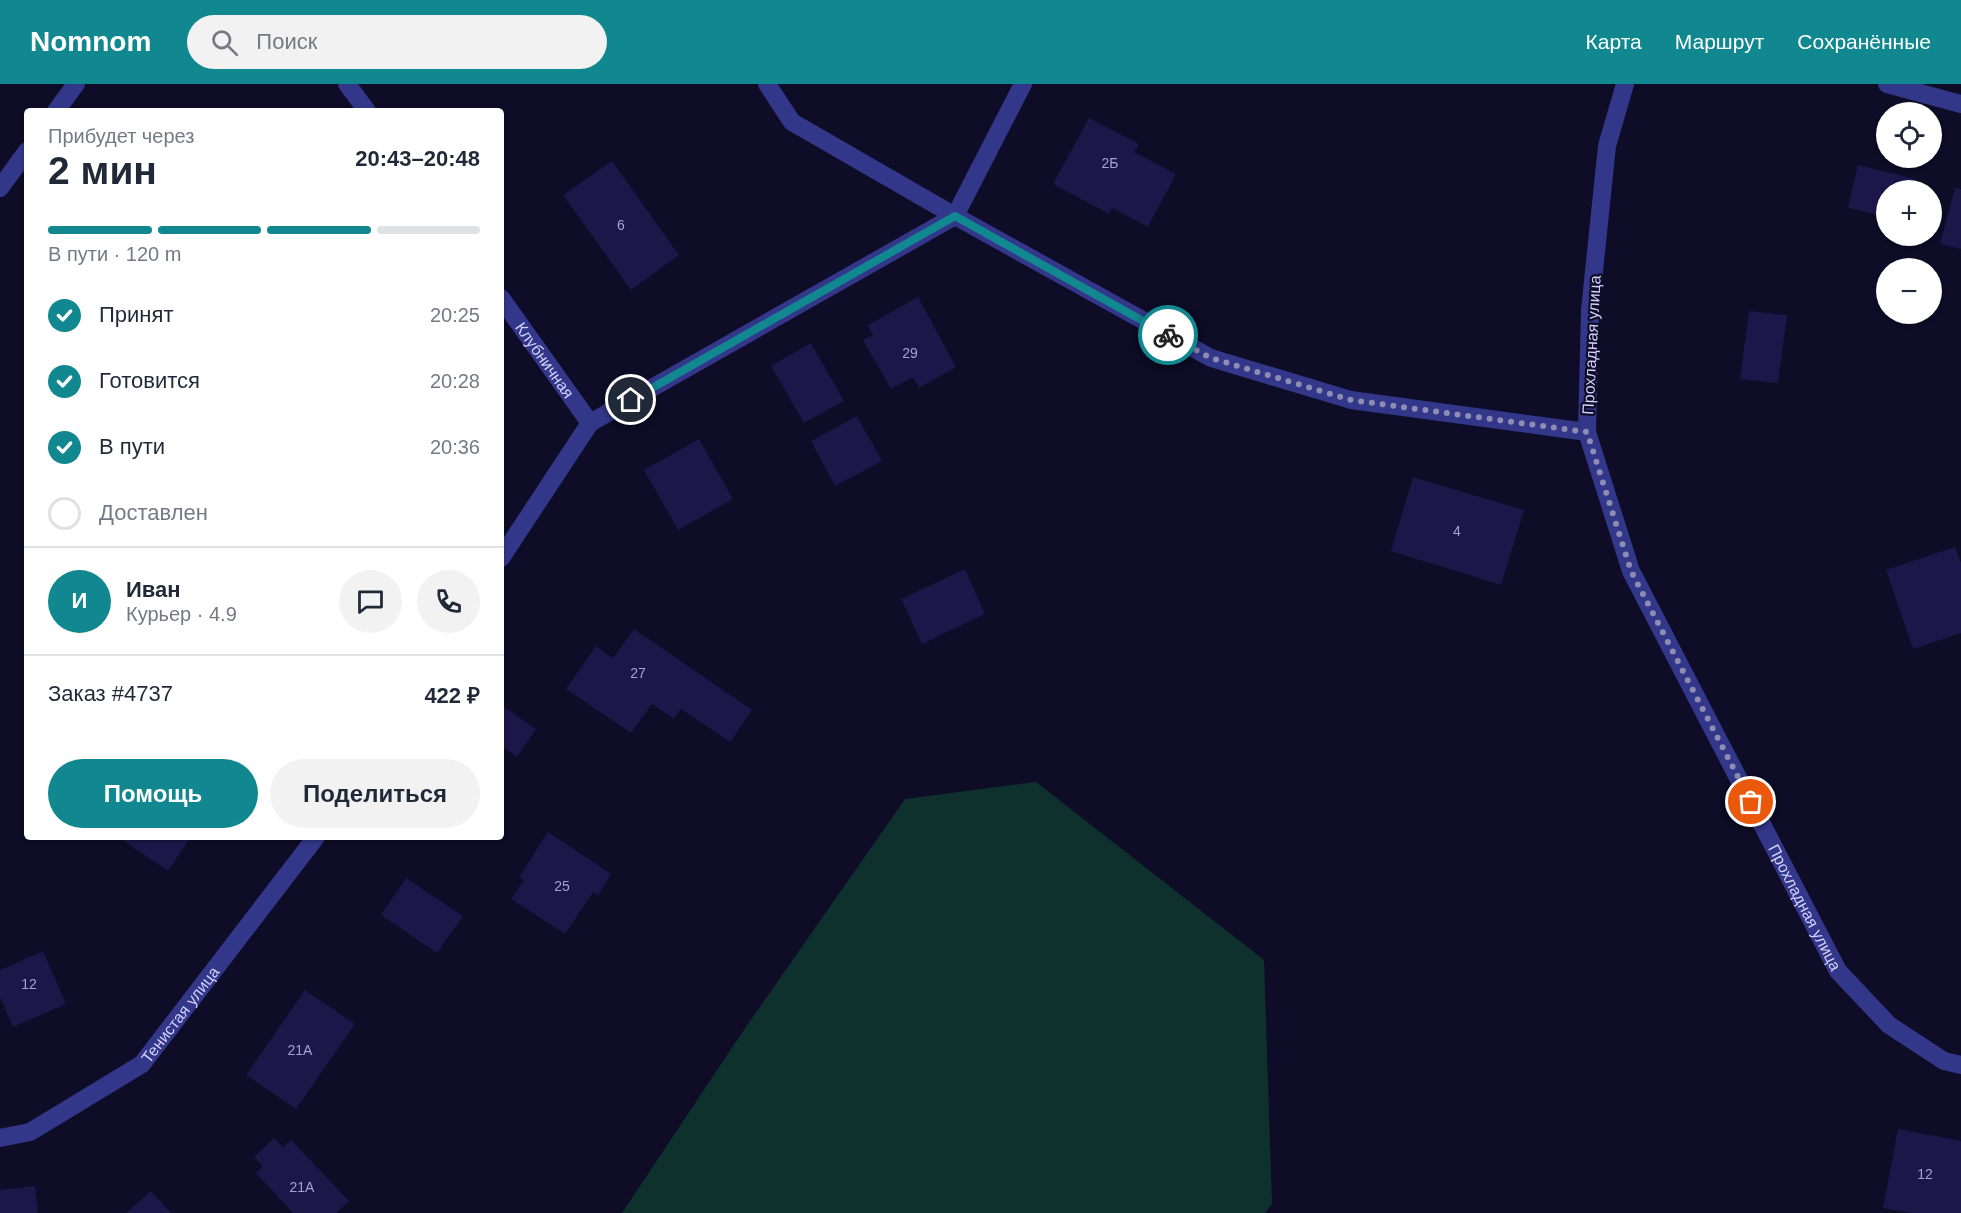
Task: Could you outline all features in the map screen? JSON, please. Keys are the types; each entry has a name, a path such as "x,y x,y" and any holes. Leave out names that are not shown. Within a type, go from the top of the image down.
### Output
{"street":[{"path":"59,108 76,84"},
{"path":"347,84 365,108"},
{"path":"767,84 792,122 955,216 1211,358 1351,400 1587,432"},
{"path":"504,553 590,423 955,216 1023,84"},
{"name":"Прохладная улица","path":"1625,84 1607,146 1590,310 1587,432 1631,571 1838,971 1889,1025 1944,1061 1961,1065"},
{"path":"1887,84 1961,104"},
{"path":"0,188 24,155"},
{"name":"Клубничная","path":"504,302 590,423"},
{"name":"Тенистая улица","path":"0,1138 30,1132 142,1064 314,840"}],"green space":[{"path":"1036,782 1264,960 1272,1204 1265,1213 622,1213 739,1037 905,799"}],"building":[{"path":"1089,118 1139,144 1134,152 1176,174 1148,227 1112,208 1109,214 1053,184"},
{"path":"612,161 679,255 631,290 563,195"},
{"path":"1858,165 1915,179 1876,180 1876,214 1848,208"},
{"path":"1955,188 1961,189 1961,249 1942,244"},
{"path":"918,297 956,367 919,388 913,377 891,389 863,340 873,335 868,325"},
{"path":"1749,311 1787,315 1778,383 1740,379"},
{"path":"811,343 844,401 804,423 771,366"},
{"path":"857,416 882,461 835,486 811,441"},
{"path":"699,439 733,499 678,530 644,470"},
{"path":"1413,477 1524,510 1501,585 1391,551"},
{"path":"1955,547 1961,563 1961,633 1913,649 1886,570"},
{"path":"965,569 985,614 922,644 901,599"},
{"path":"634,629 752,710 730,742 681,709 674,719 652,704 631,733 566,689 596,646 613,658"},
{"path":"504,707 536,729 517,757 504,748"},
{"path":"548,832 611,874 598,896 593,892 565,934 511,899 524,880 519,877"},
{"path":"122,840 189,840 168,871"},
{"path":"406,878 463,916 437,953 381,915"},
{"path":"43,951 66,1004 13,1027 0,997 0,970"},
{"path":"305,990 355,1024 296,1109 246,1075"},
{"path":"1898,1129 1961,1141 1961,1213 1911,1213 1883,1208"},
{"path":"274,1138 283,1147 291,1140 349,1201 336,1213 293,1213 256,1173 263,1166 254,1157"},
{"path":"35,1186 38,1213 0,1213 0,1190"},
{"path":"151,1191 171,1213 126,1213"}],"way so far":[{"path":"1168,335 1211,358 1351,400 1587,432 1631,571 1751,802"}],"route":[{"path":"631,400 955,216 1168,335"}]}
